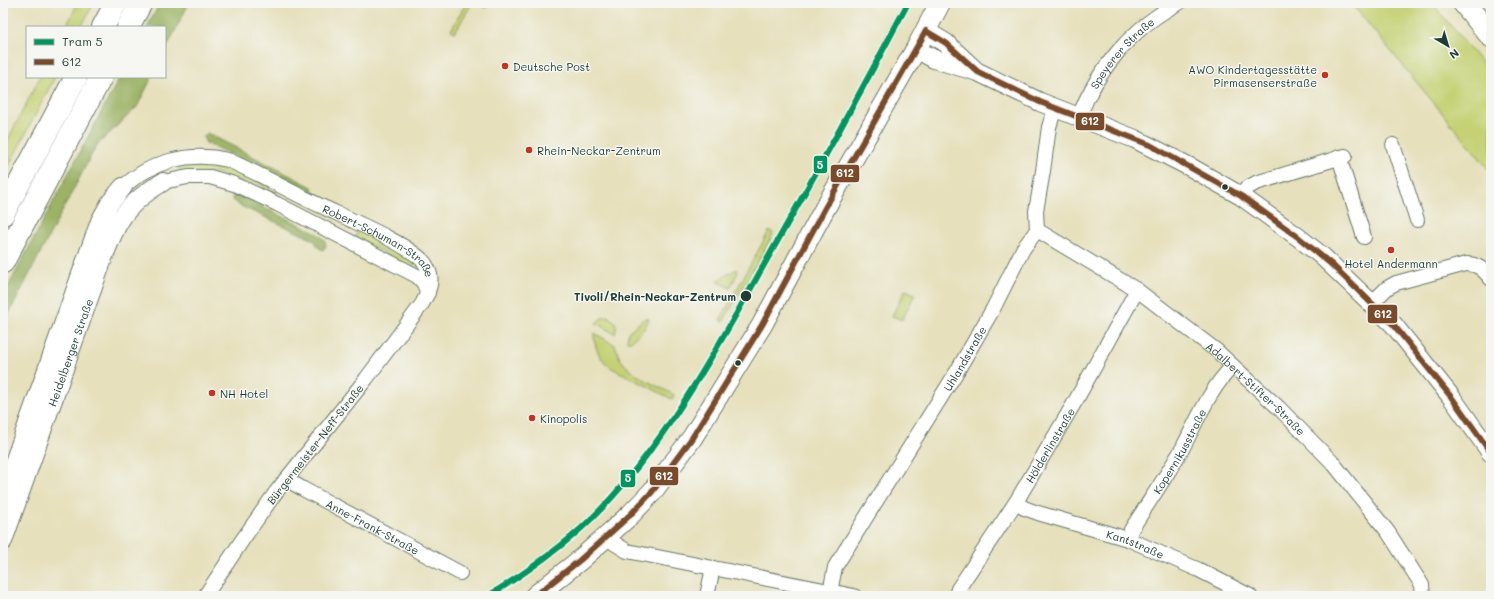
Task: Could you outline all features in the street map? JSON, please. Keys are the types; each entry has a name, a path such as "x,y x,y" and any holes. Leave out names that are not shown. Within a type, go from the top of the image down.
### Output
{"highway":[{"path":"104,26 116,3"},
{"path":"128,26 140,3"},
{"path":"1464,3 1491,36"},
{"path":"3,214 75,78"},
{"path":"3,262 100,78"}],"main road":[{"path":"541,593 607,536 652,492 702,424 762,325 833,195 926,31 940,3"}],"street":[{"name":"Speyerer Straße","path":"1079,117 1088,93 1111,60 1124,45 1148,23 1179,3"},
{"path":"926,31 946,43 978,72"},
{"path":"916,49 934,58 978,72 1026,96 1150,145 1241,196 1322,256 1372,303 1397,329 1448,392 1491,453"},
{"path":"1037,230 1036,211 1049,127 1055,108"},
{"path":"1393,145 1417,220"},
{"name":"Robert-Schuman-Straße","path":"123,187 144,171 157,164 174,159 194,156 216,157 228,160 356,222 415,253 426,264 431,275 431,284 428,293"},
{"path":"1241,196 1247,188 1256,183 1342,156 1364,237"},
{"name":"Robert-Schuman-Straße","path":"163,182 188,177 210,177 234,184 277,204 417,276 423,282 428,293"},
{"name":"Heidelberger Straße","path":"3,541 105,253 121,219 134,203 148,191 163,182"},
{"name":"Heidelberger Straße","path":"3,493 100,221 110,203 123,187"},
{"name":"Adalbert-Stifter-Straße","path":"1037,230 1137,290 1211,347 1279,408 1333,463 1388,532 1422,586 1423,596"},
{"name":"Uhlandstraße","path":"830,592 835,567 956,373 993,309 1023,249 1037,230"},
{"path":"1372,303 1387,288 1396,284 1466,264 1473,264 1484,269 1491,279"},
{"name":"Hölderlinstraße","path":"956,596 958,589 1016,502 1076,400 1137,290"},
{"name":"Bürgermeister-Neff-Straße","path":"205,596 247,533 286,479 366,380 422,304 428,293"},
{"name":"Kopernikusstraße","path":"1128,539 1131,530 1181,450 1216,388 1233,366"},
{"name":"Anne-Frank-Straße","path":"286,479 460,573"},
{"name":"Kantstraße","path":"1016,502 1024,508 1038,513 1128,539 1199,570 1250,596"},
{"path":"607,536 614,543 627,550 854,596"},
{"path":"707,596 712,568"}],"green space":[{"path":"78,3 94,3 82,26 66,26"},
{"path":"160,3 189,3 166,49 166,26 148,26"},
{"path":"466,3 475,3 471,5 455,32 451,30"},
{"path":"475,3 488,3 486,8"},
{"path":"1351,3 1432,3 1491,74 1491,172"},
{"path":"39,78 54,78 3,177 3,149"},
{"path":"119,78 152,78 137,107 96,146 3,325 3,296"},
{"path":"207,133 312,187 313,190 309,194 235,156 206,143 203,137"},
{"path":"194,162 219,165 236,170 277,192 276,194 217,173 181,172 179,166"},
{"path":"235,194 315,232 325,240 326,246 323,250 319,248 314,240 239,205 233,200 232,197"},
{"path":"359,229 404,252 415,266 414,269 355,237"},
{"path":"769,231 773,233 771,238 723,322 720,320"},
{"path":"736,269 738,272 730,288 717,281"},
{"path":"905,290 915,294 902,320 892,316"},
{"path":"607,316 616,323 615,334 596,323 603,317"},
{"path":"645,318 649,319 644,329 631,341 627,341 628,332"},
{"path":"594,333 615,345 618,355 626,366 639,376 674,395 672,399 610,367 598,352"}],"tram line":[{"name":"5","path":"488,596 548,556 589,521 627,480 672,419 713,355 732,322 857,98 908,3"}],"transit line":[{"name":"612","path":"535,596 580,560 630,515 652,492 692,438 762,325 825,208 926,31 946,43 978,72 1040,102 1150,145 1241,196 1298,237 1331,264 1393,324 1452,398 1491,453"}],"place":[{"name":"Deutsche Post","path":"505,66"},
{"name":"AWO Kindertagesstätte Pirmasenserstraße","path":"1325,75"},
{"name":"Rhein-Neckar-Zentrum","path":"529,150"},
{"name":"Hotel Andermann","path":"1391,250"},
{"name":"Tivoli/Rhein-Neckar-Zentrum","path":"746,296"},
{"name":"NH Hotel","path":"212,393"},
{"name":"Kinopolis","path":"532,418"}]}
